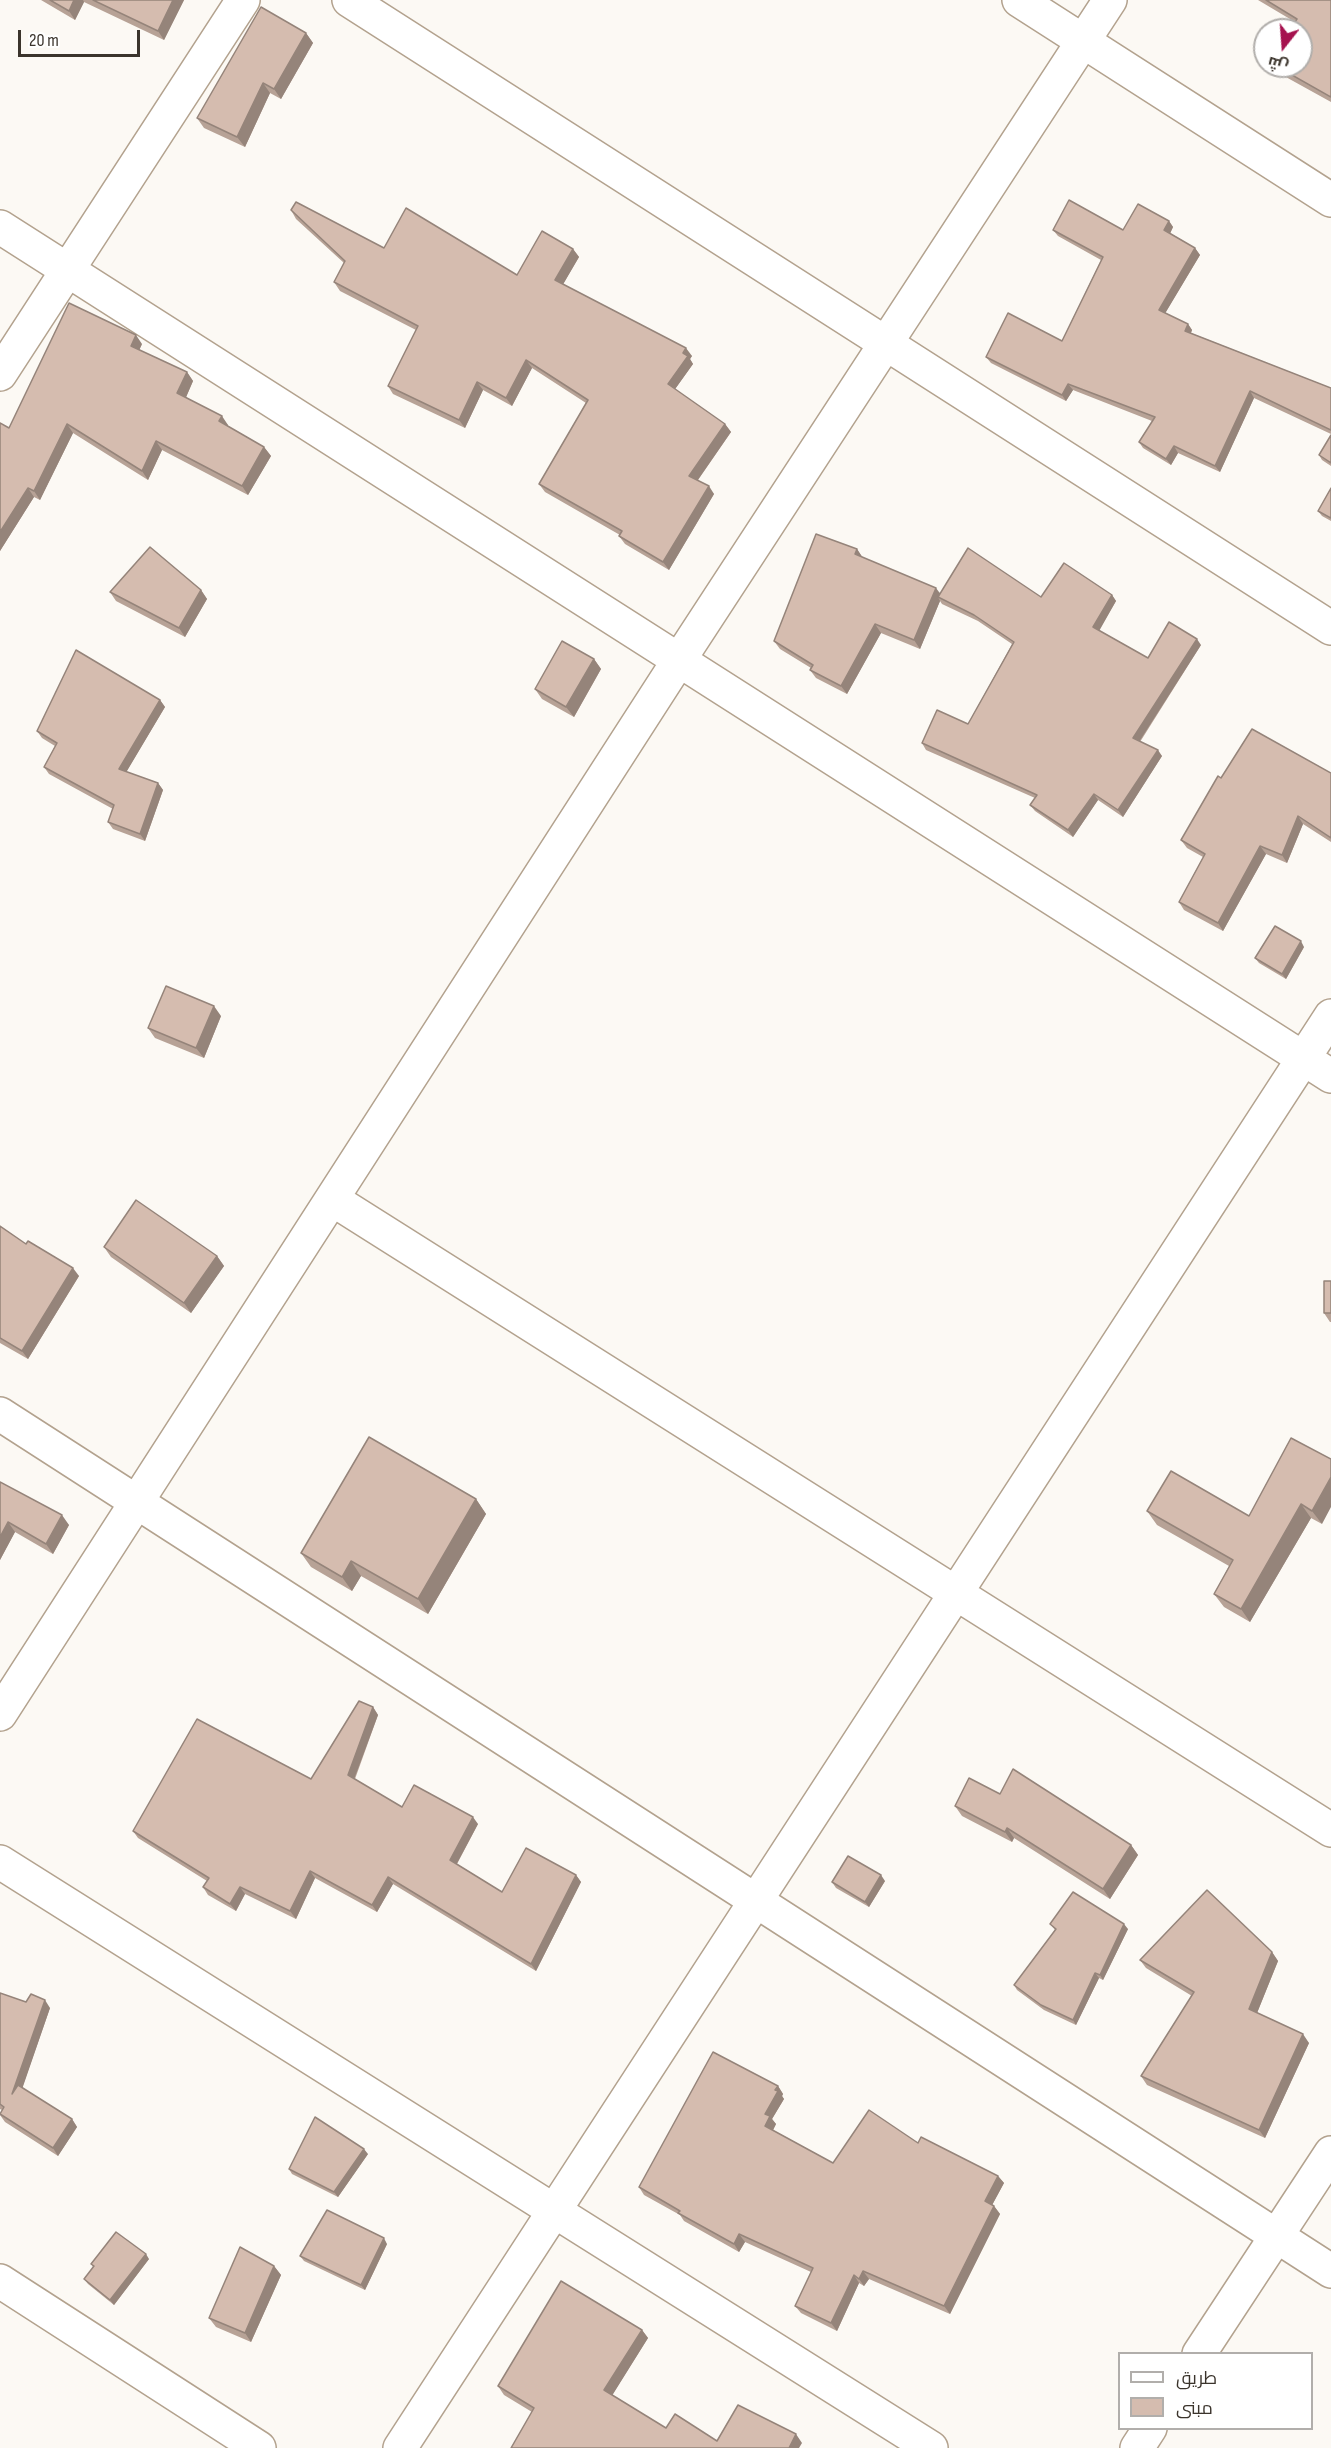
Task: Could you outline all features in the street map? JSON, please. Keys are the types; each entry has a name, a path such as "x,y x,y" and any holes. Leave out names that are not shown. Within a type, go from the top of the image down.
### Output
{"street":[{"path":"0,375 243,0"},
{"path":"349,0 1331,628"},
{"path":"1019,0 1331,200"},
{"path":"0,1714 679,660 1110,0"},
{"path":"0,227 1331,1076"},
{"path":"400,2448 1331,1016"},
{"path":"332,1199 1331,1830"},
{"path":"0,1414 1331,2271"},
{"path":"0,1862 931,2448"},
{"path":"1200,2352 1331,2153"},
{"path":"0,2281 259,2448"},
{"path":"1137,2448 1149,2430"}],"building":[{"path":"50,0 74,0 69,11"},
{"path":"93,0 173,0 158,31"},
{"path":"1266,0 1331,0 1331,97 1297,78 1313,78 1313,18 1295,18"},
{"path":"261,7 306,33 274,89 263,83 237,137 197,118"},
{"path":"1069,200 1123,230 1138,204 1169,221 1164,230 1195,248 1159,310 1188,324 1185,331 1331,388 1331,430 1250,391 1215,466 1174,446 1166,459 1139,442 1155,417 1068,384 1062,395 986,357 1008,313 1062,341 1103,257 1053,230"},
{"path":"296,202 384,248 406,208 517,275 542,231 573,249 555,280 686,348 683,353 688,356 668,384 725,424 689,476 709,486 663,562 619,536 622,531 539,484 588,400 526,360 506,398 477,382 459,420 388,386 418,326 334,282 345,261 291,210"},
{"path":"69,303 136,335 131,346 187,372 177,393 222,416 219,421 264,447 242,486 156,441 142,471 67,424 34,491 28,488 0,532 0,423 9,428"},
{"path":"1331,435 1331,463 1319,455"},
{"path":"1331,488 1331,518 1318,511"},
{"path":"816,534 857,549 855,554 936,588 914,640 875,624 841,686 810,670 813,665 774,641"},
{"path":"150,547 201,590 179,628 110,592"},
{"path":"968,548 1041,597 1064,563 1112,595 1093,627 1148,658 1169,622 1197,639 1133,738 1158,750 1118,810 1094,794 1068,830 1030,805 1037,795 922,743 937,710 968,724 1014,642 974,615 938,597"},
{"path":"562,641 594,659 566,707 535,689"},
{"path":"76,650 160,700 119,769 158,783 140,834 108,822 114,805 44,767 57,743 37,731"},
{"path":"1252,729 1331,773 1331,838 1298,816 1282,855 1260,846 1218,923 1179,902 1205,854 1181,840 1218,776 1221,778"},
{"path":"1275,926 1301,941 1282,974 1255,958"},
{"path":"166,986 214,1006 196,1048 148,1028"},
{"path":"136,1200 217,1256 184,1303 104,1247"},
{"path":"0,1226 26,1244 28,1241 73,1268 22,1351 0,1338"},
{"path":"1324,1281 1331,1281 1331,1313 1324,1313"},
{"path":"369,1437 476,1499 418,1599 351,1561 342,1577 301,1553"},
{"path":"1291,1438 1331,1459 1331,1477 1312,1511 1301,1504 1241,1609 1214,1594 1233,1560 1147,1511 1171,1471 1249,1516"},
{"path":"0,1482 62,1515 46,1544 8,1522 0,1537"},
{"path":"359,1701 373,1707 348,1775 402,1807 414,1785 473,1817 450,1860 502,1892 526,1848 576,1875 531,1964 388,1877 372,1905 310,1871 290,1911 240,1887 230,1904 203,1887 209,1878 133,1831 197,1719 311,1779"},
{"path":"1013,1769 1131,1845 1103,1889 1007,1828 1005,1832 955,1806 969,1778 1000,1794"},
{"path":"848,1856 881,1875 865,1902 832,1882"},
{"path":"1207,1890 1272,1952 1249,2009 1303,2034 1259,2130 1141,2076 1194,1992 1140,1960"},
{"path":"1073,1892 1124,1924 1100,1975 1095,1973 1073,2020 1041,2005 1014,1985 1056,1929 1050,1924"},
{"path":"0,1993 26,2002 31,1994 45,2000 12,2094 18,2085 72,2119 53,2148 0,2114 4,2107 0,2104"},
{"path":"713,2052 778,2086 775,2090 778,2091 765,2114 770,2116 765,2126 833,2163 869,2110 918,2143 921,2137 998,2176 985,2201 994,2206 944,2306 863,2271 859,2279 854,2275 831,2323 795,2306 813,2268 739,2234 734,2244 678,2213 680,2211 639,2187"},
{"path":"315,2117 364,2149 334,2192 289,2169"},
{"path":"327,2210 384,2238 361,2285 300,2256"},
{"path":"116,2232 146,2254 110,2300 84,2279 94,2266 91,2264"},
{"path":"240,2247 274,2266 245,2333 209,2318"},
{"path":"561,2281 642,2330 604,2390 666,2428 675,2414 717,2441 738,2405 796,2434 789,2448 511,2448 534,2408 498,2386"}]}
